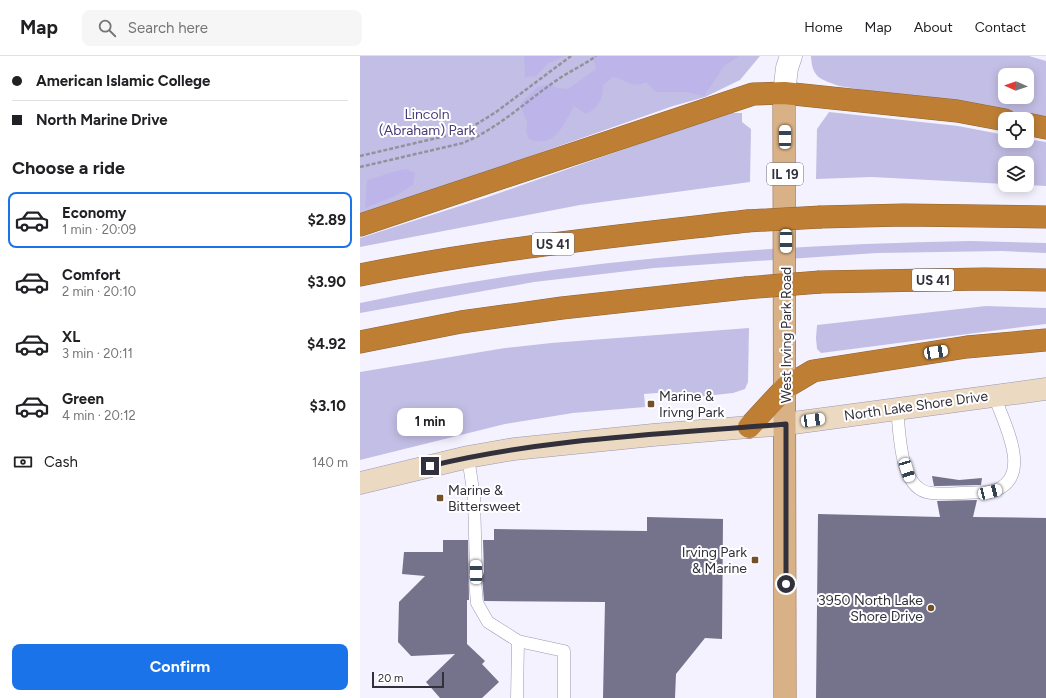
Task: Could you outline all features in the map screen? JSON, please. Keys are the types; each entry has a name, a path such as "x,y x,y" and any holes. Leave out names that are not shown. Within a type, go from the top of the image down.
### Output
{"highway":[{"path":"360,226 753,94 784,92 957,110 998,119"},
{"path":"1034,125 1046,128"},
{"name":"US 41","path":"360,275 427,262 531,247 747,221 904,215 1046,217"},
{"name":"US 41","path":"360,342 462,322 562,308 745,288 820,282 984,279 1046,280"},
{"path":"749,427 786,387 813,371 967,348 1046,340"}],"main road":[{"name":"West Irving Park Road","path":"784,92 786,387 785,698"}],"street":[{"path":"784,92 787,68 791,56"},
{"name":"North Lake Shore Drive","path":"360,483 468,457 514,449 786,424 1046,389"}],"lane":[{"path":"897,409 904,461 910,479 914,485 920,490 931,493 990,492 999,490 1006,484 1012,477 1016,465 1014,453 994,395"},
{"path":"468,457 475,509 475,576 477,603 488,622 518,641 564,651 564,698"},
{"path":"517,698 518,641"}],"path":[{"path":"360,156 454,134 472,127 496,112 571,56"},
{"path":"360,167 463,143 479,137 499,125 558,80 596,56"}],"green space":[{"name":"Lincoln (Abraham) Park","path":"360,56 760,56 740,80 705,97 673,106 360,216"},
{"path":"811,56 1029,56 1046,61 1046,119 1034,117 1034,112 1002,112 839,86 818,77 813,69"},
{"path":"829,112 958,126 998,134 998,148 1034,148 1034,140 1046,142 1046,186 1034,185 1034,156 998,156 998,184 872,177 816,179 817,129"},
{"path":"727,113 742,113 742,122 751,129 750,182 580,205 360,247 360,238 485,198"},
{"path":"970,241 1046,243 1046,253 1002,251 877,253 654,268 534,282 360,313 360,303 436,288 587,266 664,257 816,246"},
{"path":"986,306 1046,308 1046,324 821,353 817,349 817,325"},
{"path":"749,328 748,382 745,389 733,393 669,400 669,392 644,394 645,407 573,413 505,424 360,460 360,372 505,348 551,343"}],"shaded area":[{"path":"524,56 566,56 547,64 536,76 525,77"},
{"path":"593,56 739,56 724,66 704,96 686,92 656,92 646,82 636,85 613,77 603,85 601,99 597,106 590,112 586,114 574,106 558,133 552,138 546,141 529,139 526,132 527,122 520,104 537,87 549,84 558,88 568,89 596,69"},
{"path":"406,169 415,173 413,185 395,196 365,208 367,180"}],"building":[{"path":"932,476 959,480 982,478 981,485 934,486"},
{"name":"3950 North Lake Shore Drive","path":"977,500 973,517 1046,518 1046,698 816,698 818,514 940,517 937,501"},
{"path":"647,517 723,519 722,639 705,638 676,674 675,698 603,698 605,602 484,601 482,577 484,572 483,540 494,540 494,529 647,531"},
{"path":"443,540 468,540 469,600 467,600 467,644 485,661 482,664 499,682 482,698 440,698 426,682 455,654 411,656 398,642 399,602 425,576 402,574 404,552 443,552"}],"place":[{"name":"Marine & Irivng Park","path":"651,404"},
{"name":"Marine & Bittersweet","path":"440,498"},
{"name":"Irving Park & Marine","path":"755,560"},
{"name":"3950 North Lake Shore Drive","path":"931,608"}],"route":[{"path":"430,466 468,457 514,449 653,435 786,424 786,584"}]}
